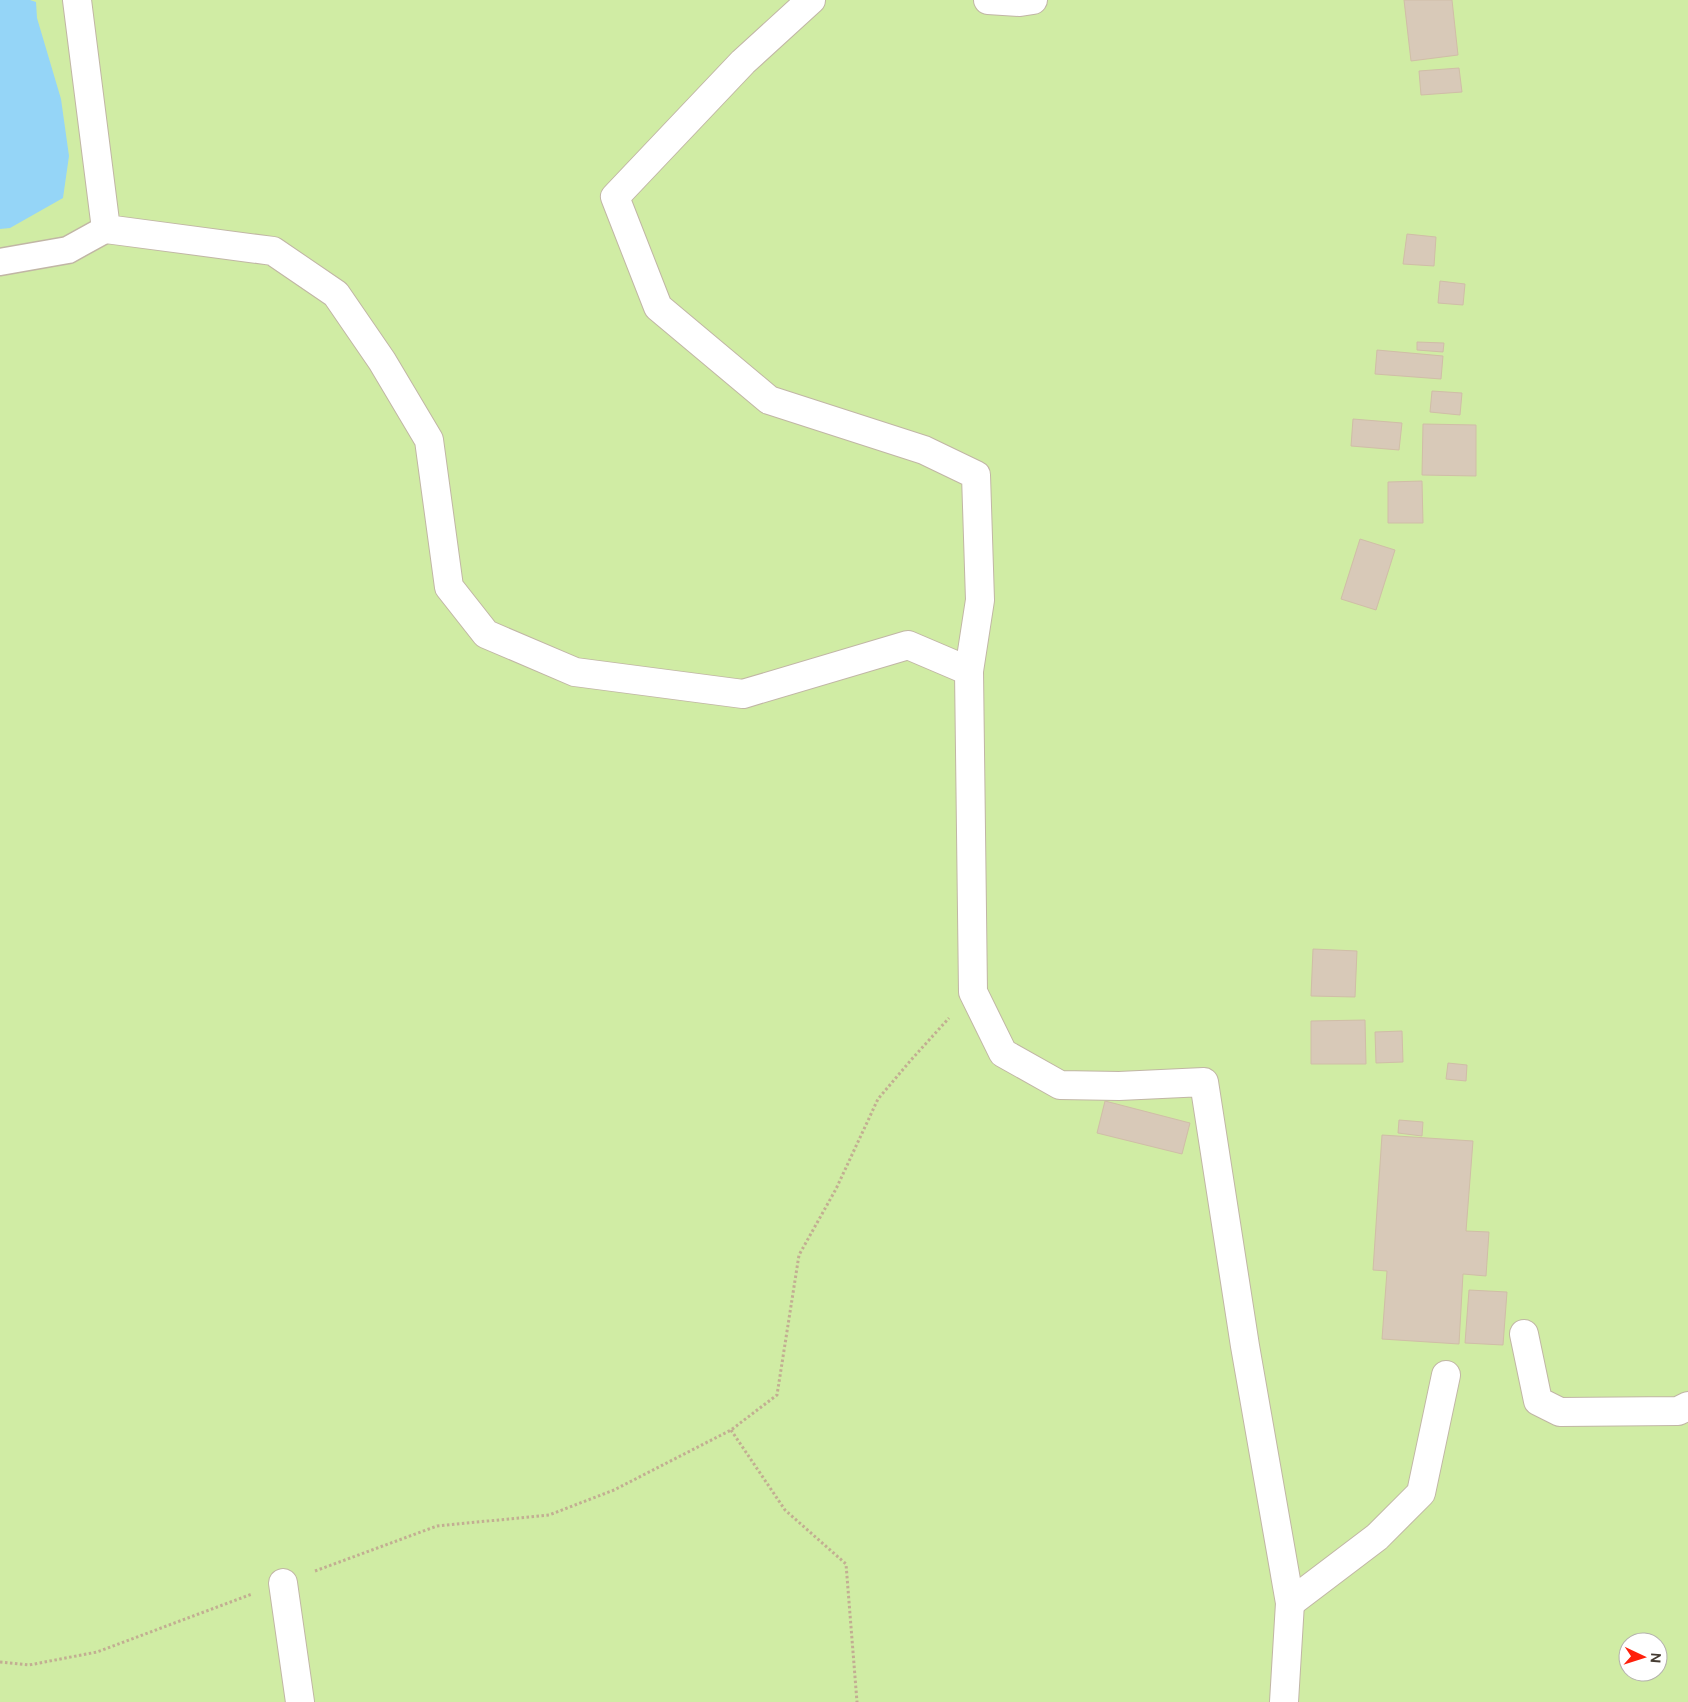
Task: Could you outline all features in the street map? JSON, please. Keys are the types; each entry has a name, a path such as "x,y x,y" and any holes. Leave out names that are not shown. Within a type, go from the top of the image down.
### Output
{"street":[{"path":"76,0 106,229"},
{"path":"811,0 743,62 615,197 658,307 769,400 924,450 976,475 980,600 969,671 973,992 1002,1053 1060,1085 1119,1086 1204,1082 1244,1337 1290,1603 1284,1702"},
{"path":"988,0 1020,2 1033,0"},
{"path":"0,262 68,250 106,229 273,251 336,294 382,361 429,440 449,587 486,634 575,672 743,694 908,645 969,671"},
{"path":"1524,1334 1538,1401 1560,1412 1678,1411 1688,1406"},
{"path":"1290,1603 1377,1537 1421,1493 1446,1376"},
{"path":"283,1583 300,1702"}],"path":[{"path":"0,1662 29,1665 97,1652 437,1526 549,1515 614,1490 731,1430 777,1395 799,1255 836,1189 878,1099 973,992"},
{"path":"731,1430 785,1510 846,1564 857,1702"}],"green space":[{"path":"0,0 1688,0 1688,1702 0,1702"}],"water":[{"path":"0,0 30,0 36,2 37,18 61,99 69,156 63,198 10,228 0,229"}],"building":[{"path":"1404,0 1452,0 1458,55 1411,61"},
{"path":"1459,68 1462,92 1421,95 1419,71"},
{"path":"1407,234 1436,237 1434,266 1403,264"},
{"path":"1440,281 1465,284 1463,305 1438,303"},
{"path":"1417,342 1444,343 1443,352 1417,350"},
{"path":"1377,350 1443,356 1441,379 1375,374"},
{"path":"1432,391 1462,393 1460,415 1430,412"},
{"path":"1353,419 1402,423 1399,450 1351,446"},
{"path":"1423,424 1476,425 1476,476 1422,475"},
{"path":"1422,481 1423,523 1388,523 1388,482"},
{"path":"1360,539 1395,550 1376,610 1341,599"},
{"path":"1313,949 1357,951 1355,997 1311,996"},
{"path":"1365,1020 1366,1064 1311,1064 1311,1021"},
{"path":"1402,1031 1403,1062 1376,1063 1375,1032"},
{"path":"1448,1063 1467,1065 1466,1081 1446,1079"},
{"path":"1105,1101 1190,1123 1182,1154 1097,1133"},
{"path":"1399,1120 1423,1122 1422,1136 1398,1133"},
{"path":"1382,1135 1473,1141 1466,1231 1489,1232 1486,1276 1463,1274 1459,1344 1382,1339 1387,1271 1373,1270"},
{"path":"1469,1290 1507,1292 1503,1345 1465,1343"}]}
